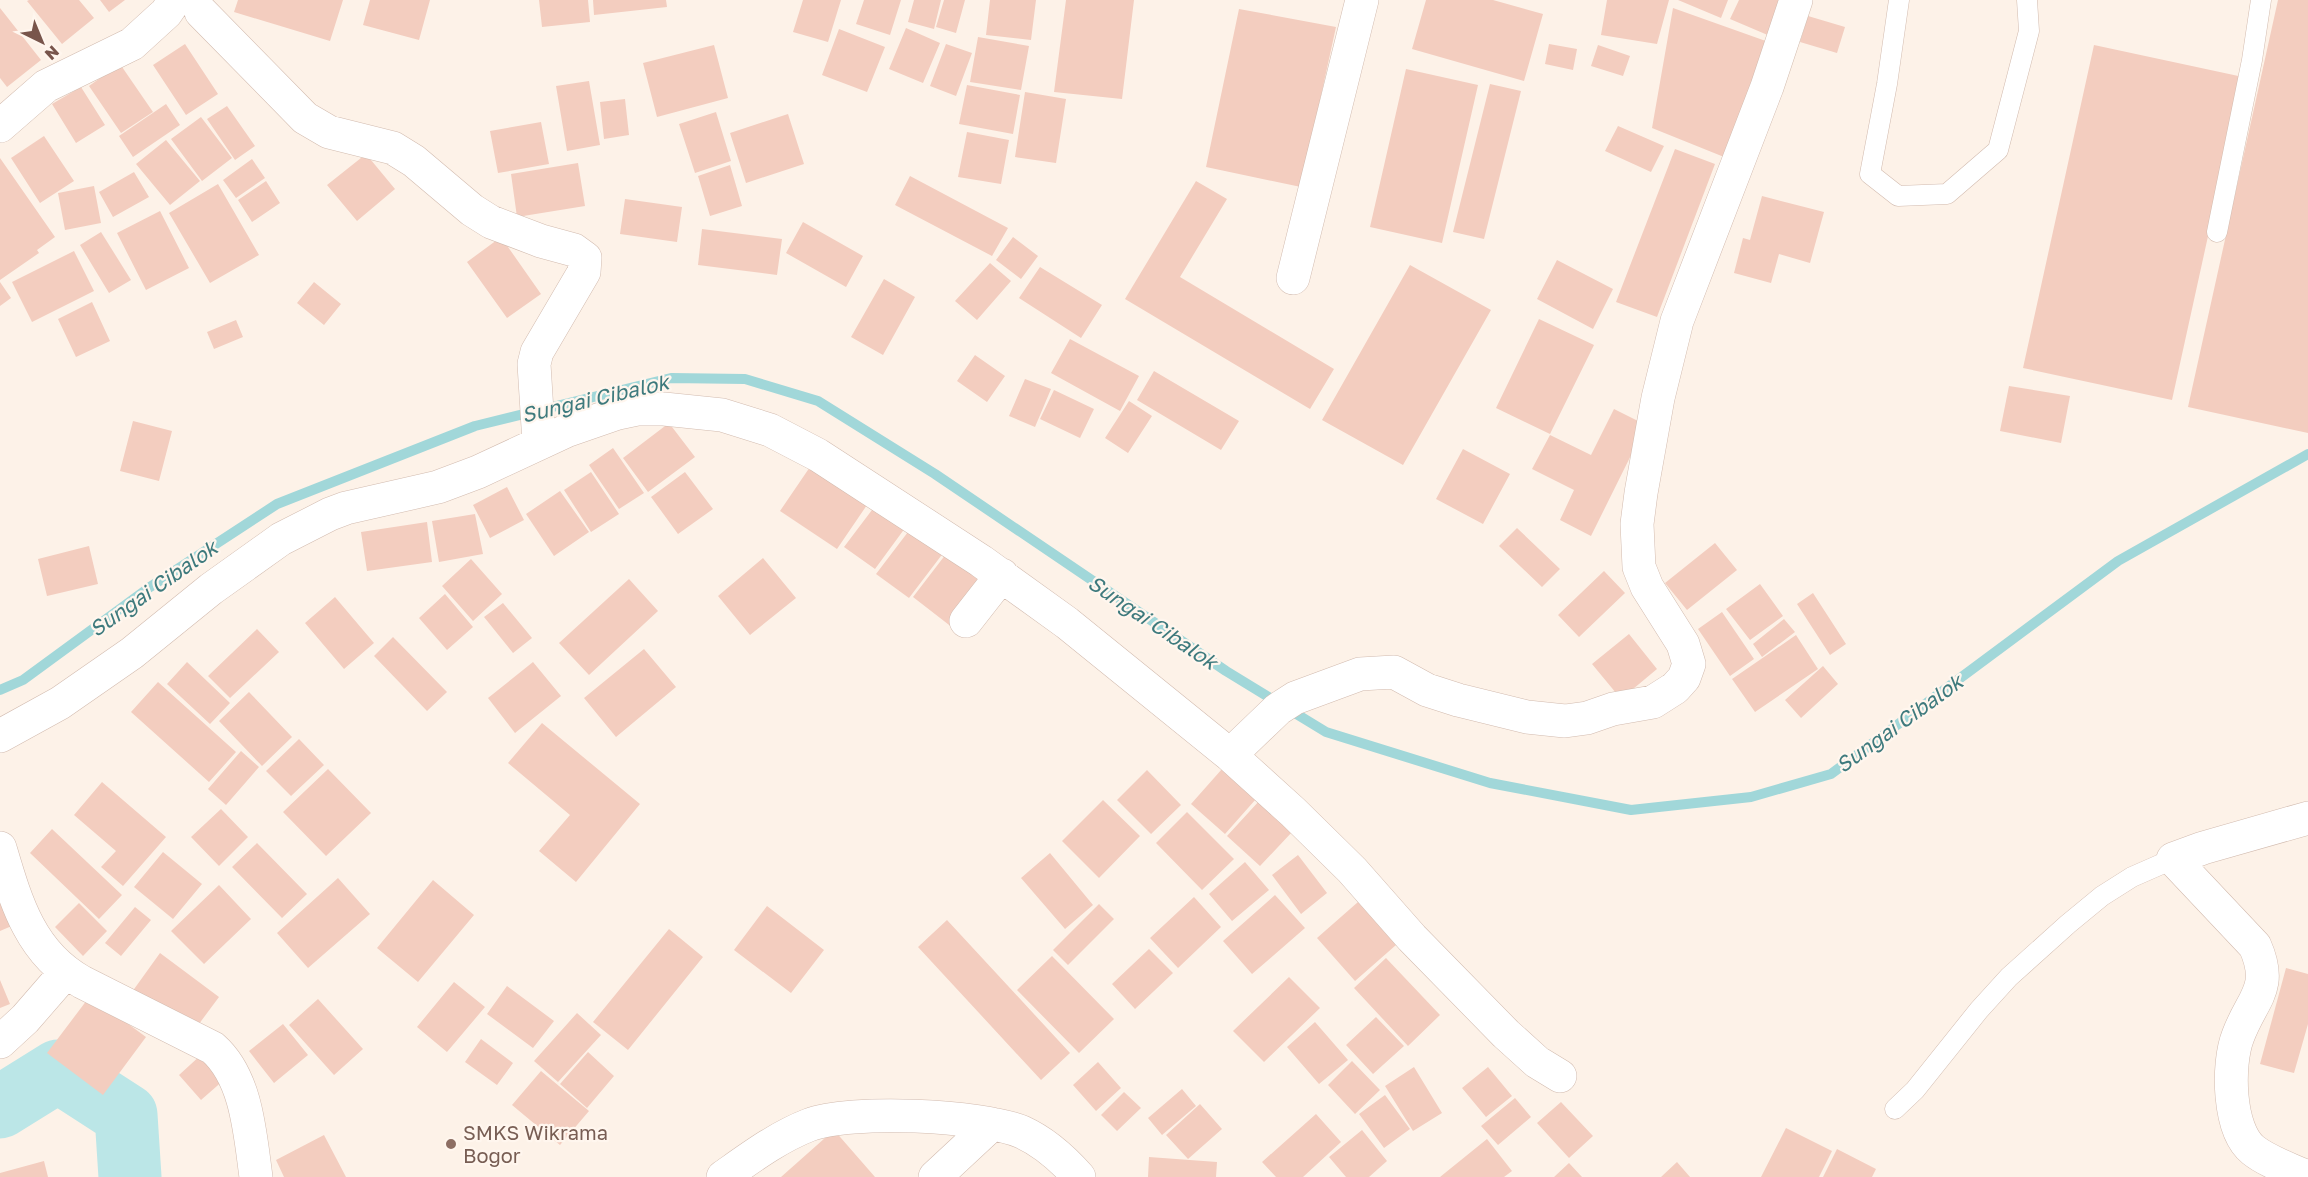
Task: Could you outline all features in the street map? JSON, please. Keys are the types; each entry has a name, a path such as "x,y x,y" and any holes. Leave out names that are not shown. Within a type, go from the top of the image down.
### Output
{"street":[{"path":"1293,278 1362,0"},
{"path":"1230,755 1286,703 1360,674 1394,672 1427,690 1458,700 1527,717 1564,721 1587,718 1613,709 1653,702 1675,688 1684,678 1689,664 1683,644 1647,587 1639,567 1637,524 1641,493 1659,389 1677,321 1767,87 1796,0"},
{"path":"0,126 46,86 132,44 166,13 188,6 305,118 330,132 393,148 414,162 472,210 491,222 541,241 574,250 585,258 584,272 537,352 534,364 538,431"},
{"path":"0,736 60,704 132,653 211,589 281,540 346,508 438,488 478,472 538,431 637,409 688,410 722,415 770,430 794,441 1002,575 1067,623 1230,755 1352,870 1412,938 1506,1034 1537,1062 1560,1076"},
{"path":"966,621 1002,575"},
{"path":"2307,1177 2254,1150 2244,1140 2233,1095 2231,1057 2238,1035 2263,981 2263,964 2254,946 2173,859 2203,848 2308,818"},
{"path":"0,848 24,920 42,948 65,973 199,1040 221,1055 233,1074 241,1096 256,1177"},
{"path":"0,1042 25,1019 65,973"},
{"path":"723,1177 788,1134 810,1124 833,1119 871,1116 953,1119 992,1124 1024,1133 1056,1153 1079,1177"},
{"path":"935,1177 992,1124"}],"lane":[{"path":"1899,0 1887,84 1870,174 1898,196 1947,194 1998,150 2029,31 2027,0"},
{"path":"2217,232 2252,60 2261,0"},
{"path":"1895,1109 1915,1090 1979,1010 2009,977 2102,896 2132,877 2173,859"}],"building":[{"path":"79,0 94,18 62,44 27,1"},
{"path":"100,0 125,0 109,12"},
{"path":"238,0 343,0 330,41 234,12"},
{"path":"370,0 430,0 419,40 363,25"},
{"path":"539,0 588,0 590,22 542,27"},
{"path":"593,0 666,0 667,7 594,15"},
{"path":"803,0 841,0 828,42 793,32"},
{"path":"864,0 901,0 890,35 856,24"},
{"path":"914,0 941,0 934,29 908,22"},
{"path":"944,0 965,0 956,33 936,27"},
{"path":"990,0 1036,0 1031,40 986,35"},
{"path":"1066,0 1134,0 1122,99 1054,92"},
{"path":"1426,0 1493,0 1543,14 1524,81 1412,49"},
{"path":"1607,0 1669,0 1657,44 1601,35"},
{"path":"1678,0 1728,0 1721,18"},
{"path":"1739,0 1785,0 1770,36 1730,19"},
{"path":"2278,0 2308,0 2308,433 2188,407"},
{"path":"0,8 41,60 7,87 0,78"},
{"path":"1673,8 1777,45 1729,159 1652,128"},
{"path":"1239,9 1336,27 1301,187 1206,167"},
{"path":"1808,16 1845,27 1837,53 1800,42"},
{"path":"906,28 940,43 923,83 889,69"},
{"path":"839,29 885,47 867,92 822,75"},
{"path":"978,37 1029,46 1021,90 970,82"},
{"path":"185,44 218,94 186,115 153,65"},
{"path":"946,44 972,53 956,96 930,86"},
{"path":"1549,44 1577,49 1573,70 1545,64"},
{"path":"714,45 728,98 657,117 643,63"},
{"path":"1598,45 1630,56 1623,76 1591,66"},
{"path":"2094,45 2243,77 2172,400 2023,368"},
{"path":"120,64 153,112 121,133 89,86"},
{"path":"1406,69 1478,85 1442,243 1370,227"},
{"path":"589,81 600,145 567,151 556,86"},
{"path":"1490,84 1521,91 1484,239 1453,232"},
{"path":"967,85 1020,95 1013,134 959,124"},
{"path":"81,87 105,125 76,143 52,104"},
{"path":"1025,92 1066,99 1056,163 1015,157"},
{"path":"625,99 629,135 604,139 600,102"},
{"path":"166,104 180,125 133,157 119,136"},
{"path":"227,106 255,146 235,160 207,119"},
{"path":"716,112 731,161 695,173 679,124"},
{"path":"788,114 804,164 746,183 730,133"},
{"path":"201,117 232,158 202,181 171,139"},
{"path":"541,122 549,164 498,173 490,131"},
{"path":"1618,126 1664,146 1651,172 1605,151"},
{"path":"967,132 1009,140 1001,184 958,177"},
{"path":"44,136 74,181 40,203 11,158"},
{"path":"166,140 200,181 170,205 136,164"},
{"path":"1675,149 1715,164 1657,317 1616,302"},
{"path":"366,154 395,189 357,221 327,185"},
{"path":"0,158 55,237 37,250 39,253 0,280"},
{"path":"252,159 265,178 236,198 223,180"},
{"path":"578,163 585,206 517,217 511,174"},
{"path":"730,165 742,206 710,216 698,176"},
{"path":"134,172 149,197 113,217 99,192"},
{"path":"910,176 1008,228 992,256 895,205"},
{"path":"266,181 280,203 252,222 238,200"},
{"path":"1196,181 1227,199 1180,277 1334,369 1310,409 1125,299"},
{"path":"218,184 259,255 210,283 169,213"},
{"path":"94,186 101,223 65,230 58,193"},
{"path":"1762,196 1824,212 1810,263 1779,254 1771,283 1734,273 1743,238 1750,240"},
{"path":"625,199 682,207 677,242 620,234"},
{"path":"160,211 189,268 146,290 117,233"},
{"path":"803,222 863,256 846,287 786,253"},
{"path":"702,229 782,239 777,275 698,265"},
{"path":"101,232 131,280 109,293 80,245"},
{"path":"501,237 541,294 507,318 467,262"},
{"path":"1013,237 1038,256 1021,279 996,260"},
{"path":"74,251 94,291 32,322 12,282"},
{"path":"1557,260 1613,289 1593,329 1537,299"},
{"path":"990,263 1011,281 977,320 955,301"},
{"path":"1410,265 1491,310 1403,465 1322,420"},
{"path":"1040,267 1102,305 1081,338 1019,298"},
{"path":"884,279 915,297 883,355 851,337"},
{"path":"0,282 11,298 0,306"},
{"path":"314,282 341,304 324,325 297,303"},
{"path":"92,302 110,341 76,357 58,319"},
{"path":"1539,319 1594,345 1550,434 1496,408"},
{"path":"236,320 243,337 214,349 207,332"},
{"path":"1070,339 1139,376 1120,411 1051,373"},
{"path":"975,355 1005,376 987,402 957,381"},
{"path":"1154,371 1239,421 1221,450 1137,400"},
{"path":"1025,379 1051,389 1035,427 1009,416"},
{"path":"2009,386 2070,396 2061,443 2000,431"},
{"path":"1054,390 1094,409 1080,438 1040,419"},
{"path":"1129,401 1152,416 1128,453 1105,438"},
{"path":"1614,409 1646,425 1591,536 1560,520 1574,490 1532,469 1550,435 1591,455"},
{"path":"133,421 172,431 159,481 120,471"},
{"path":"669,423 695,457 648,492 623,458"},
{"path":"613,448 644,493 619,509 589,465"},
{"path":"1463,449 1510,474 1483,524 1436,499"},
{"path":"812,464 869,502 837,549 780,511"},
{"path":"591,472 619,514 591,532 564,490"},
{"path":"685,472 713,509 678,534 651,497"},
{"path":"507,487 524,520 490,538 473,505"},
{"path":"560,491 589,532 554,556 526,514"},
{"path":"878,502 908,524 875,569 844,547"},
{"path":"475,514 483,554 439,562 432,521"},
{"path":"427,522 432,562 367,571 361,532"},
{"path":"911,528 944,552 909,598 876,574"},
{"path":"1517,528 1560,569 1542,587 1499,546"},
{"path":"1715,543 1737,570 1687,610 1665,583"},
{"path":"89,546 98,584 47,596 38,559"},
{"path":"946,554 986,586 953,628 913,597"},
{"path":"763,558 796,598 750,635 718,596"},
{"path":"471,559 502,594 473,621 442,586"},
{"path":"1604,571 1625,593 1579,637 1558,615"},
{"path":"629,579 658,611 589,675 559,643"},
{"path":"1760,584 1783,616 1750,640 1726,609"},
{"path":"1813,593 1846,644 1830,655 1797,604"},
{"path":"445,594 473,627 447,650 419,618"},
{"path":"335,597 374,643 344,669 305,623"},
{"path":"503,603 532,638 513,653 484,617"},
{"path":"1722,612 1754,659 1730,676 1698,629"},
{"path":"1784,619 1795,632 1762,657 1753,644"},
{"path":"257,629 279,652 230,698 208,676"},
{"path":"1629,634 1657,669 1621,699 1592,664"},
{"path":"1796,635 1818,669 1755,712 1732,679"},
{"path":"393,637 447,692 427,711 374,656"},
{"path":"644,649 676,687 616,737 584,698"},
{"path":"187,662 230,703 210,724 167,684"},
{"path":"533,662 561,696 515,733 488,698"},
{"path":"1823,666 1838,684 1801,718 1785,700"},
{"path":"158,682 236,752 209,782 131,712"},
{"path":"249,692 292,737 262,766 219,721"},
{"path":"542,723 640,804 576,882 539,851 570,815 508,763"},
{"path":"299,739 324,765 291,796 266,771"},
{"path":"241,751 259,767 226,805 208,789"},
{"path":"328,769 371,813 326,856 283,812"},
{"path":"1222,769 1256,799 1225,834 1191,804"},
{"path":"1147,770 1181,805 1151,834 1117,800"},
{"path":"102,782 166,837 123,886 101,867 116,851 74,815"},
{"path":"1103,800 1140,836 1099,878 1062,841"},
{"path":"1260,800 1293,831 1260,866 1227,836"},
{"path":"221,809 248,837 219,866 191,837"},
{"path":"1187,812 1234,859 1202,890 1156,843"},
{"path":"52,829 122,895 99,919 30,853"},
{"path":"257,843 307,894 282,918 232,867"},
{"path":"163,852 202,884 173,919 134,887"},
{"path":"1050,853 1093,905 1065,929 1021,878"},
{"path":"1298,855 1327,893 1301,914 1272,875"},
{"path":"1245,862 1269,890 1232,921 1209,894"},
{"path":"338,878 370,914 308,968 277,933"},
{"path":"433,880 474,915 418,982 377,948"},
{"path":"219,885 251,919 204,964 171,931"},
{"path":"1275,895 1305,928 1252,974 1223,941"},
{"path":"1194,897 1221,927 1178,968 1150,938"},
{"path":"4,901 14,925 0,931 0,903"},
{"path":"1358,902 1396,945 1355,981 1317,938"},
{"path":"79,903 107,931 83,956 55,927"},
{"path":"1099,904 1114,919 1068,965 1053,950"},
{"path":"767,906 824,950 791,993 734,950"},
{"path":"135,907 151,920 121,956 105,943"},
{"path":"947,920 1070,1053 1041,1080 918,947"},
{"path":"669,929 703,957 628,1050 593,1022"},
{"path":"1149,949 1173,973 1135,1009 1112,984"},
{"path":"160,953 219,997 190,1036 132,992"},
{"path":"1052,956 1114,1019 1079,1053 1017,990"},
{"path":"1386,958 1440,1015 1408,1046 1354,988"},
{"path":"2286,968 2308,974 2308,1024 2294,1073 2260,1064"},
{"path":"1289,977 1320,1008 1264,1062 1233,1031"},
{"path":"0,980 10,1004 0,1008"},
{"path":"454,982 485,1007 447,1052 417,1027"},
{"path":"507,986 554,1021 533,1048 487,1014"},
{"path":"90,996 146,1037 103,1095 47,1053"},
{"path":"318,999 363,1049 334,1075 289,1025"},
{"path":"577,1013 601,1035 558,1082 534,1061"},
{"path":"1376,1017 1404,1046 1373,1074 1346,1045"},
{"path":"1315,1022 1348,1060 1319,1084 1287,1047"},
{"path":"283,1024 308,1055 274,1083 249,1051"},
{"path":"481,1039 513,1063 497,1085 465,1062"},
{"path":"588,1052 614,1076 587,1108 560,1084"},
{"path":"202,1054 225,1079 201,1100 179,1075"},
{"path":"1352,1061 1380,1090 1355,1114 1328,1085"},
{"path":"1098,1062 1121,1088 1096,1111 1073,1085"},
{"path":"1414,1067 1442,1113 1413,1131 1385,1086"},
{"path":"1488,1067 1512,1096 1486,1117 1462,1088"},
{"path":"541,1071 589,1111 560,1145 512,1105"},
{"path":"1182,1089 1196,1106 1162,1135 1148,1118"},
{"path":"1124,1092 1141,1108 1117,1131 1101,1115"},
{"path":"1385,1095 1410,1129 1384,1148 1359,1114"},
{"path":"1515,1098 1531,1117 1498,1145 1481,1126"},
{"path":"1561,1102 1593,1136 1569,1158 1537,1123"},
{"path":"1200,1104 1222,1129 1188,1159 1166,1135"},
{"path":"1316,1114 1341,1142 1303,1177 1276,1177 1262,1162"},
{"path":"1786,1128 1832,1151 1819,1177 1761,1177"},
{"path":"834,1130 875,1177 781,1177"},
{"path":"1362,1130 1387,1161 1369,1177 1346,1177 1329,1157"},
{"path":"324,1135 346,1177 284,1177 276,1160"},
{"path":"1487,1139 1512,1171 1504,1177 1440,1177"},
{"path":"1837,1149 1876,1169 1872,1177 1823,1177"},
{"path":"1149,1157 1217,1162 1216,1177 1148,1177"},
{"path":"44,1161 48,1177 0,1177 0,1173"},
{"path":"1677,1162 1690,1177 1661,1177"},
{"path":"1569,1163 1582,1177 1554,1177"}],"waterway":[{"name":"Sungai Cibalok","path":"0,690 23,680 150,587 277,504 475,426 671,378 745,379 818,401 935,474 1226,671 1326,732 1490,783 1631,810 1751,797 1831,774 2118,561 2308,454"},
{"path":"0,1107 58,1071 126,1115 130,1177"}],"place":[{"name":"SMKS Wikrama Bogor","path":"451,1144"}]}
